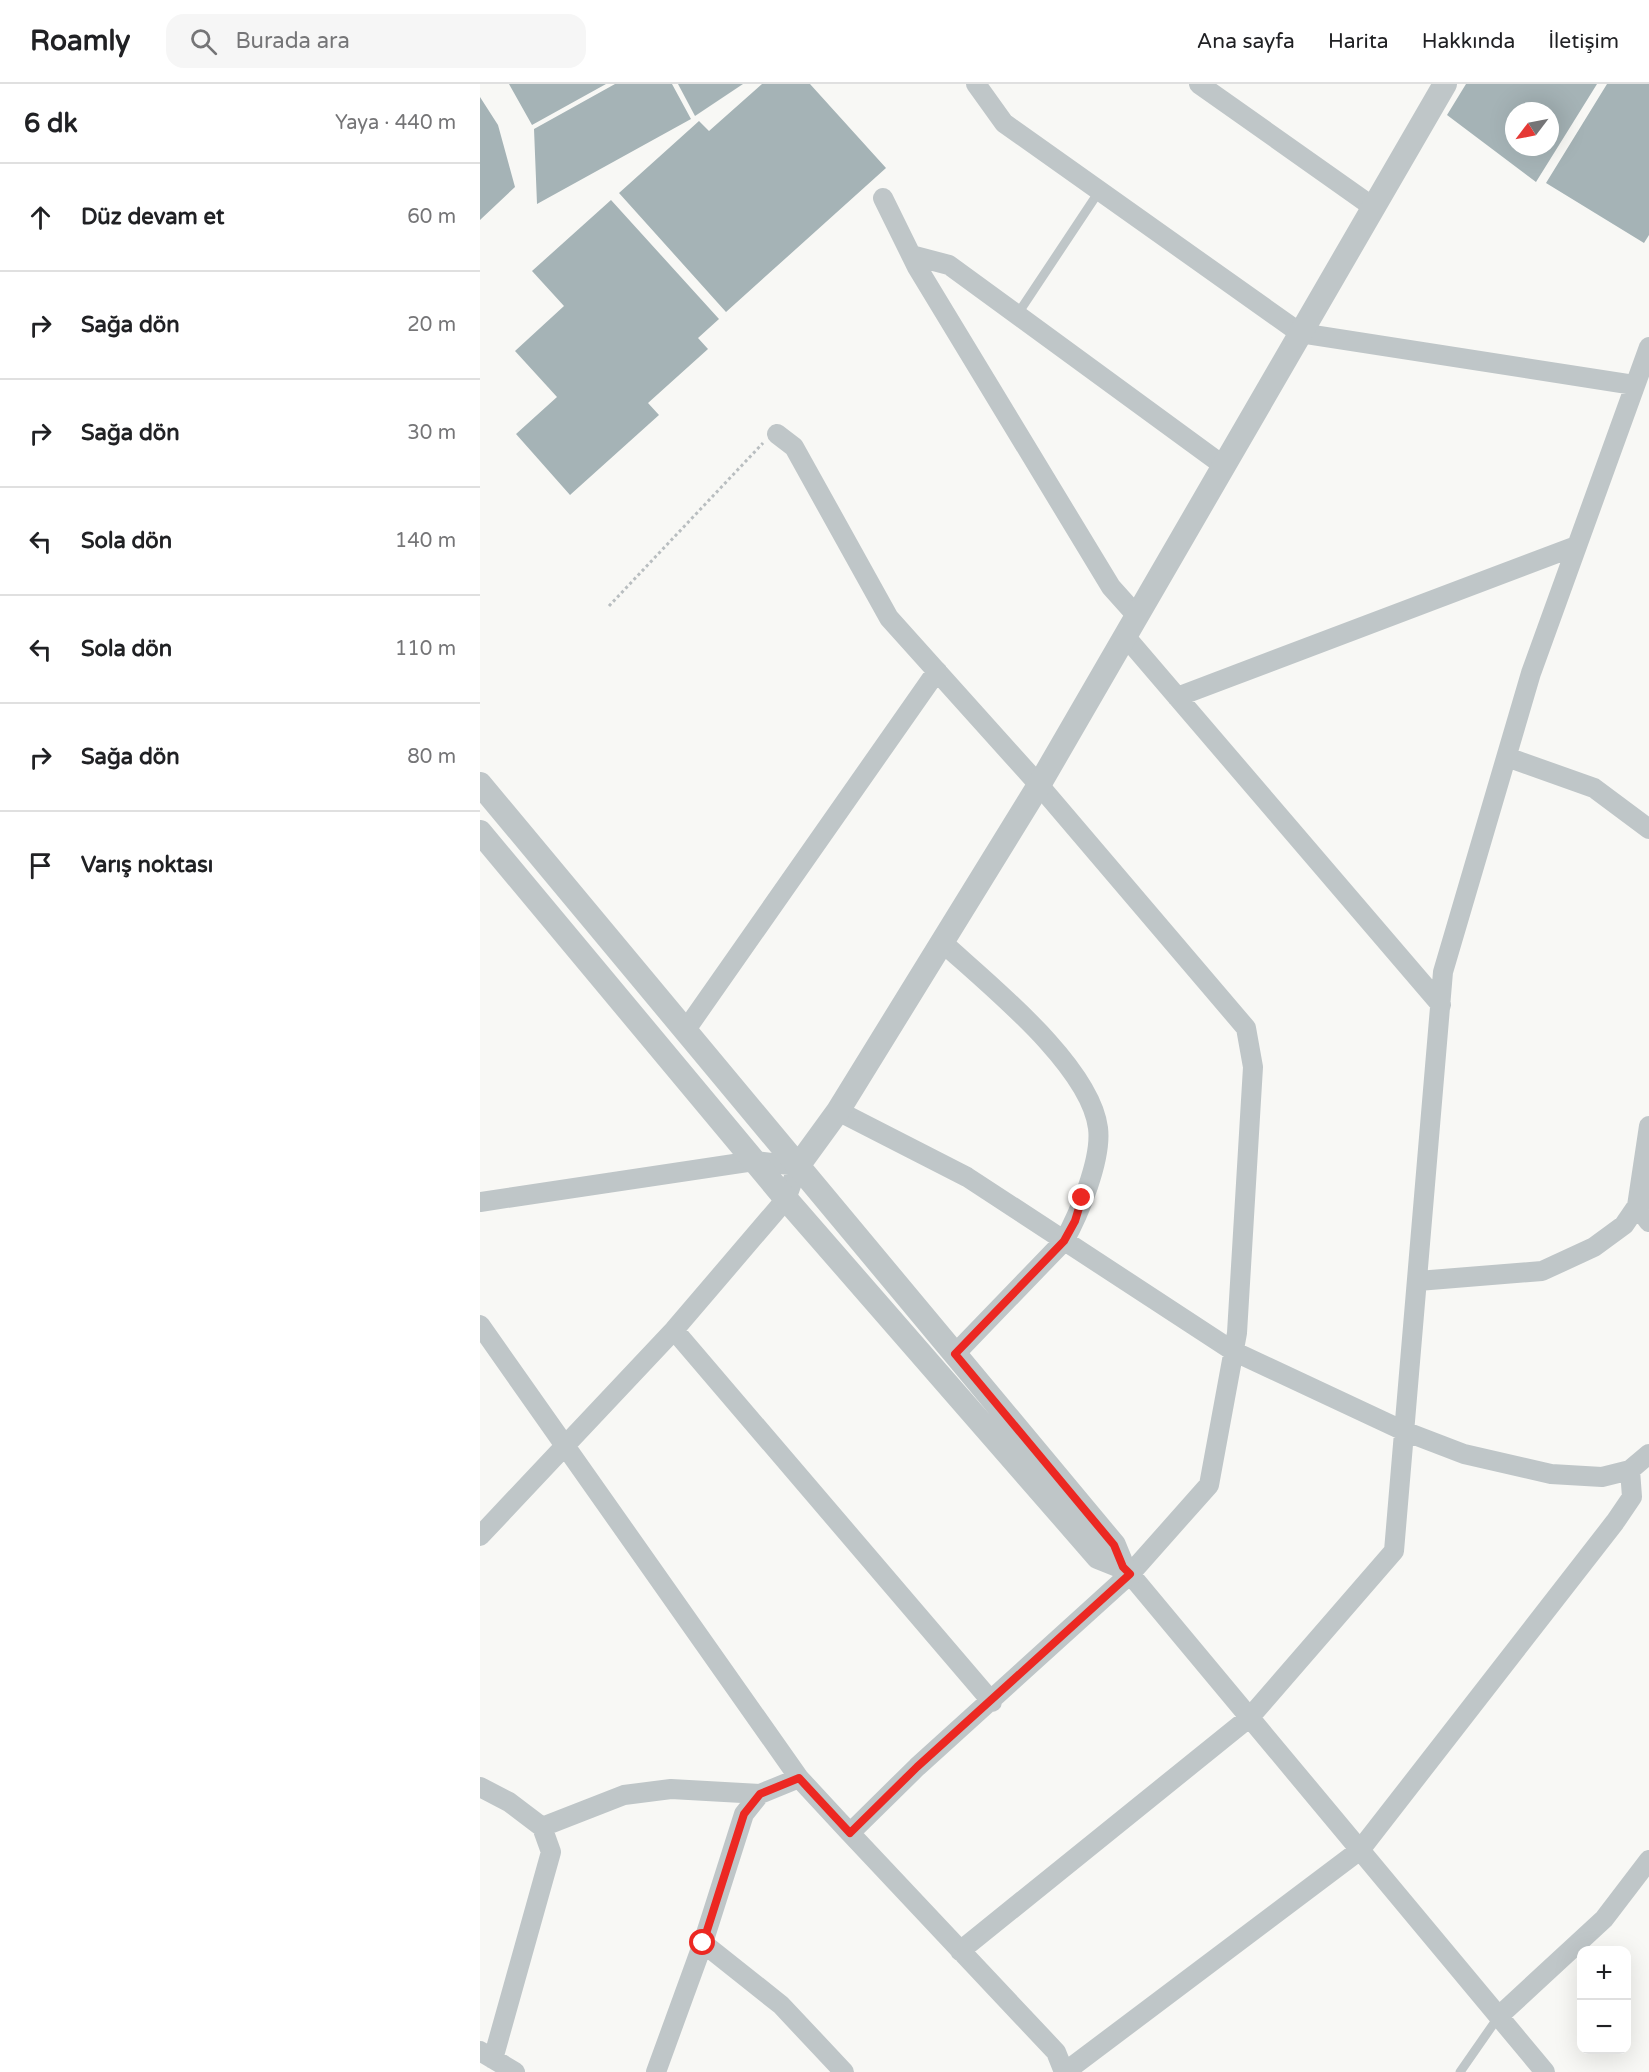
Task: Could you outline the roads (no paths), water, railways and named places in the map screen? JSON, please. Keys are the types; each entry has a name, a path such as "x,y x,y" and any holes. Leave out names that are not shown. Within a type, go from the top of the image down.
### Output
{"street":[{"path":"976,84 1004,123 1300,333 1634,385"},
{"path":"1199,84 1373,207"},
{"path":"480,1536 674,1330 786,1200 798,1166 838,1111 1039,785 1444,84"},
{"path":"883,198 911,255 1111,587 1131,626 1177,697 1441,1005"},
{"path":"911,255 949,265 1224,466"},
{"path":"960,1951 1250,1717 1394,1551 1443,972 1531,673 1649,347"},
{"path":"777,434 794,447 889,618 1039,785 1246,1028 1253,1066 1233,1351 1209,1485 992,1701 917,1767 850,1833"},
{"path":"1177,697 1576,546"},
{"path":"685,1031 937,671"},
{"path":"1507,757 1594,788 1649,829"},
{"path":"480,784 1114,1545 1126,1570 1545,2072"},
{"path":"480,832 786,1200 1098,1557 1126,1570"},
{"path":"942,942 1040,1032 1061,1057 1093,1109 1098,1130 1097,1151 1075,1221 1064,1241 955,1354"},
{"path":"838,1111 967,1177 1233,1351 1404,1431 1464,1454 1551,1474 1602,1477 1630,1470 1649,1454"},
{"path":"1649,1126 1643,1202 1649,1222"},
{"path":"480,1202 754,1161 798,1166"},
{"path":"1418,1281 1542,1271 1594,1247 1624,1224 1643,1202"},
{"path":"480,1325 799,1778 1056,2052 1065,2072 1360,1850 1615,1522 1632,1497 1630,1470"},
{"path":"674,1330 992,1701"},
{"path":"542,1827 624,1795 671,1789 760,1794 799,1778"},
{"path":"480,1788 509,1802 542,1827 551,1852 486,2055 515,2072"},
{"path":"656,2072 703,1943 744,1814 760,1794"},
{"path":"1499,2016 1604,1919 1647,1868"},
{"path":"703,1943 781,2005 844,2072"}],"lane":[{"path":"1017,315 1100,190"},
{"path":"1460,2072 1499,2016"}]}
